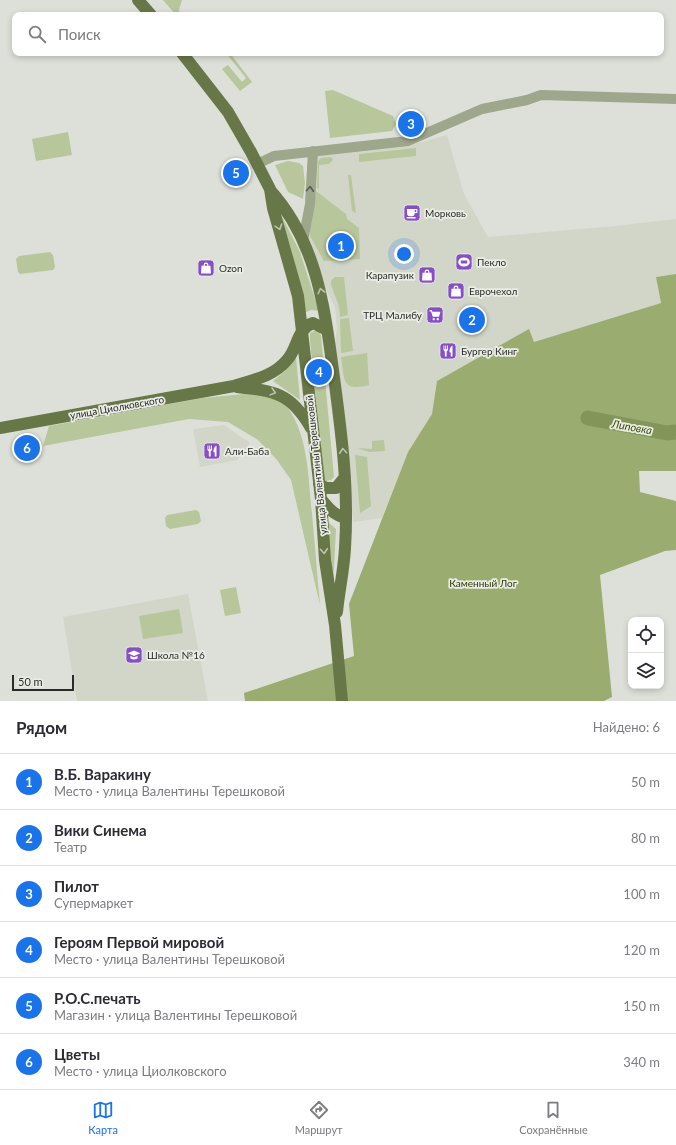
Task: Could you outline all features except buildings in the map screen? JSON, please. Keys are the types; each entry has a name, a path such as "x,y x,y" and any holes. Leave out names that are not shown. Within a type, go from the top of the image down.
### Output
{"main road":[{"path":"138,0 148,12"},
{"name":"улица Валентины Терешковой","path":"184,56 228,112 270,189 283,204 295,222 318,282 327,330 343,449 345,477 345,550 335,629"},
{"name":"улица Валентины Терешковой","path":"270,189 273,208 298,296 303,330 321,499 325,560 335,629 342,701"},
{"path":"234,386 268,375 288,360 303,330 313,323 327,330"},
{"path":"234,386 279,394 302,412 314,432"},
{"name":"улица Циолковского","path":"0,428 234,386"},
{"path":"319,484 326,488 336,488 345,477"},
{"path":"321,499 330,510 338,516 346,518"}],"street":[{"path":"257,164 274,156 408,141 482,109 526,100 541,95 676,99"},
{"path":"303,241 310,204 313,152"},
{"path":"293,154 306,158 312,168"}],"shaded area":[{"path":"447,135 464,194 488,237 676,219 676,274 656,277 661,303 534,342 529,330 437,381 432,414 408,452 382,518 353,522 348,450 335,343 337,329 335,307 325,288 308,239 316,154 410,145"},
{"path":"224,425 250,443 237,460 200,467 193,429"},
{"name":"Школа №16","path":"188,594 208,701 77,701 63,617"}],"green space":[{"path":"163,0 182,0 180,12 173,12"},
{"path":"228,56 232,56 252,82 240,91 222,69 228,65 242,82 246,78"},
{"path":"333,90 393,116 396,124 392,131 330,138 325,91"},
{"path":"68,132 72,155 36,161 32,139"},
{"path":"416,148 416,156 359,162 359,154"},
{"path":"331,157 333,160 329,164 319,165 319,189 317,188 318,161 321,158"},
{"path":"288,161 299,163 303,166 305,183 303,199 288,192 275,165"},
{"path":"348,175 351,175 356,213 352,211"},
{"path":"316,191 346,214 347,219 359,228 360,259 324,261 310,236 310,223"},
{"path":"277,207 300,252 319,311 311,310 304,313 291,249"},
{"path":"50,252 53,255 55,267 53,270 20,274 18,272 16,259 19,256"},
{"name":"Каменный Лог","path":"676,274 676,471 639,471 640,492 676,501 676,550 665,551 600,575 612,697 604,701 245,701 244,693 354,656 349,604 408,452 432,414 437,381 529,329 534,342 661,303 656,277"},
{"path":"335,277 344,277 348,315 340,317 339,306 331,285 331,281"},
{"path":"349,318 353,351 341,353 340,319"},
{"path":"319,331 321,336 334,477 331,480 326,481 324,478 310,341 310,333"},
{"path":"367,353 369,385 353,387 346,382 344,378 341,357"},
{"path":"296,357 300,400 273,381 285,371"},
{"path":"244,394 274,397 284,403 295,420 300,432 304,445 308,473 320,605 291,480 277,460 258,440 228,422 189,419 43,446 49,426 203,398"},
{"path":"384,440 385,451 369,452 357,448 372,449 372,441"},
{"path":"355,455 367,457 371,506 360,513"},
{"path":"196,510 199,512 201,521 198,524 170,529 166,526 165,518 167,515"},
{"path":"325,519 336,529 333,586"},
{"path":"236,587 241,613 225,616 220,590"},
{"path":"179,609 183,633 143,639 139,616"}],"waterway":[{"name":"Липовка","path":"588,418 667,433 676,432"}],"place":[{"name":"Пилот","path":"411,124"},
{"name":"Р.О.С.печать","path":"236,173"},
{"name":"Морковь","path":"412,213"},
{"name":"В.Б. Варакину","path":"341,246"},
{"name":"Пекло","path":"464,262"},
{"name":"Ozon","path":"206,268"},
{"name":"Карапузик","path":"427,275"},
{"name":"Еврочехол","path":"456,291"},
{"name":"ТРЦ Малибу","path":"435,315"},
{"name":"Вики Синема","path":"472,320"},
{"name":"Бургер Кинг","path":"448,351"},
{"name":"Героям Первой мировой","path":"319,372"},
{"name":"Цветы","path":"27,448"},
{"name":"Али-Баба","path":"212,451"},
{"name":"Школа №16","path":"134,655"}]}
